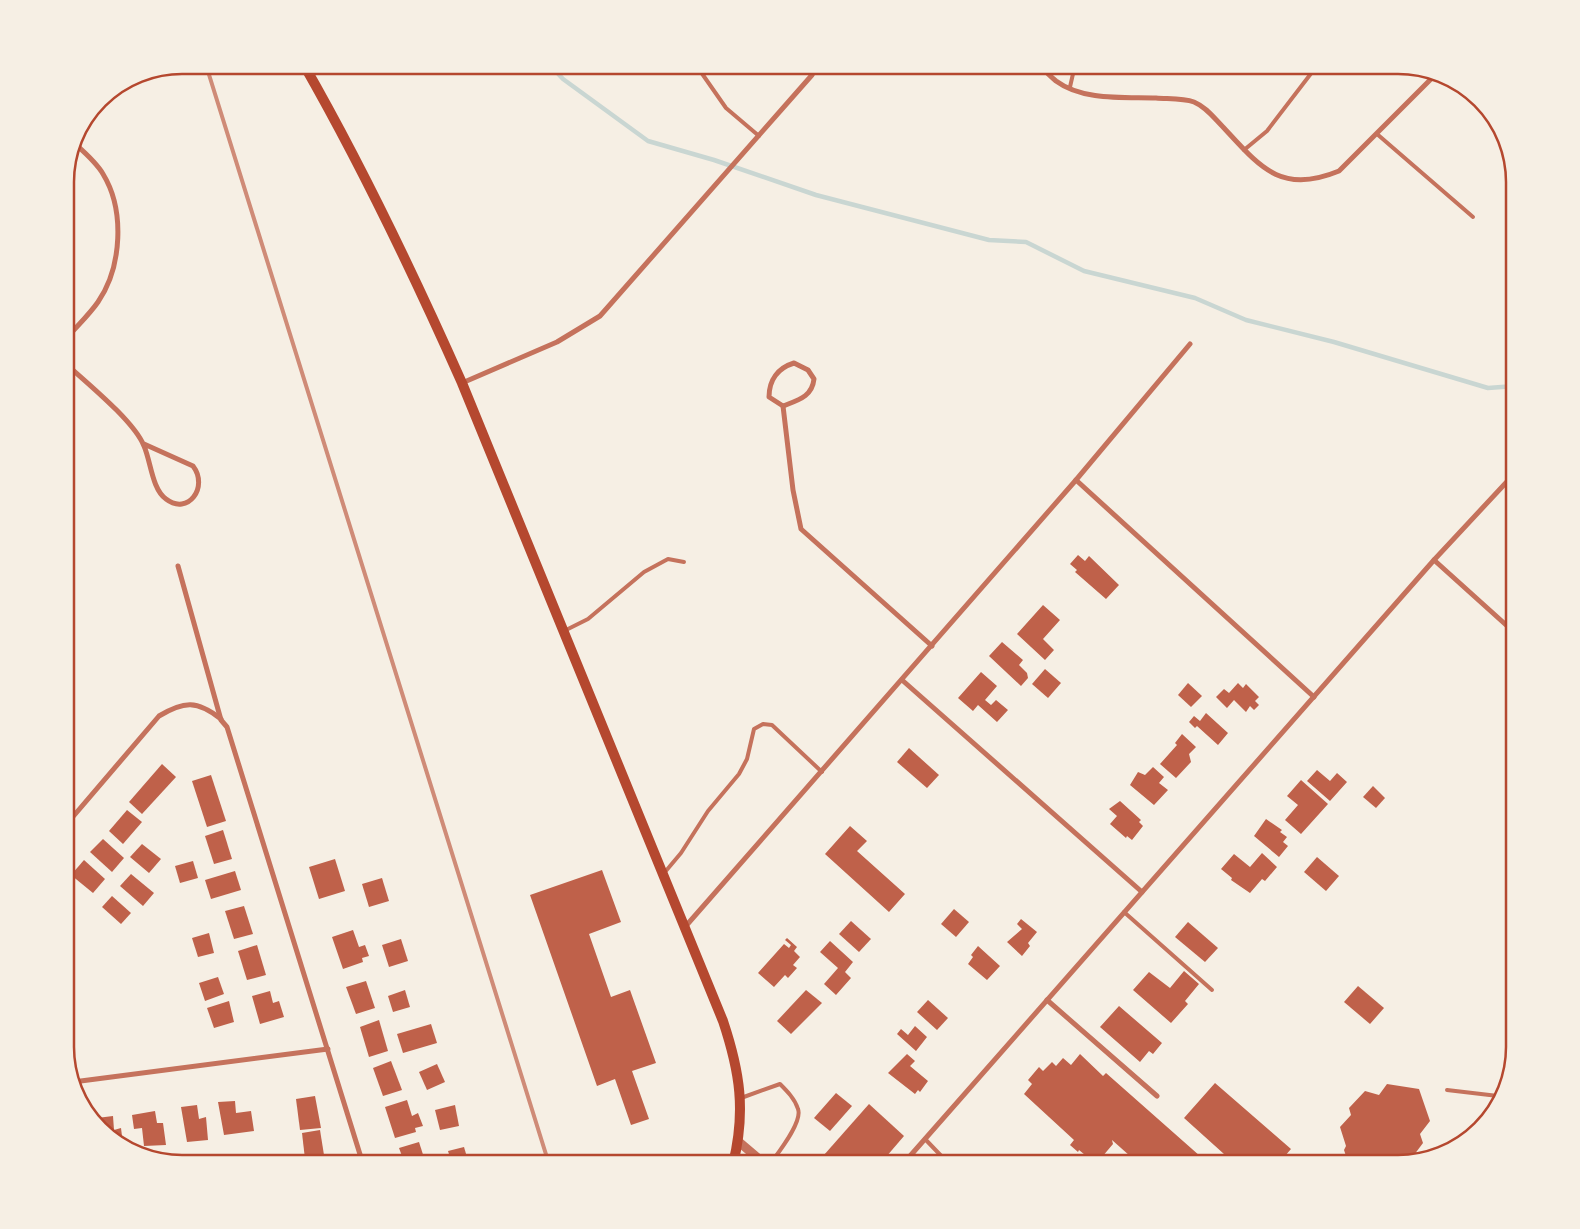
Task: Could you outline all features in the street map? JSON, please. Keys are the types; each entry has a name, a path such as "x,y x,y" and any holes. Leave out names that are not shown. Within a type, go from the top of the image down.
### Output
{"main road":[{"path":"309,74 331,112 422,293 462,384 724,1021 734,1056 741,1098 738,1142 735,1155"}],"street":[{"path":"462,384 557,342 600,316 759,136 811,74"},
{"path":"1049,74 1056,81 1070,87 1103,96 1176,99 1194,102 1208,111 1244,150 1270,173 1281,177 1306,181 1320,179 1339,172 1431,79"},
{"path":"74,330 98,302 113,271 118,237 115,205 103,174 79,148"},
{"path":"685,927 1076,480 1190,344"},
{"path":"794,362 808,370 814,379 813,388 805,397 783,406 769,398 769,388 775,376 784,366 794,362"},
{"path":"74,371 114,408 144,444 163,497 180,504 192,499 199,488 200,481 194,466 144,444"},
{"path":"783,406 793,490 801,529 932,646"},
{"path":"1076,480 1314,697"},
{"path":"911,1155 1434,560 1506,483"},
{"path":"1434,560 1506,625"},
{"path":"178,566 221,720"},
{"path":"902,680 1142,892"},
{"path":"74,815 159,716 176,706 192,704 209,710 227,727 360,1155"},
{"path":"1047,1000 1157,1096"},
{"path":"79,1081 328,1048"},
{"path":"738,1142 754,1155"}],"lane":[{"path":"702,74 726,108 759,136"},
{"path":"1070,87 1073,74"},
{"path":"1244,150 1267,131 1311,74"},
{"path":"1377,134 1473,217"},
{"path":"564,631 588,619 644,572 668,559 684,562"},
{"path":"663,874 681,853 708,811 739,774 747,760 754,729 763,724 772,725 822,772"},
{"path":"1124,912 1212,990"},
{"path":"741,1098 780,1084 797,1106 800,1111 798,1121 776,1155"},
{"path":"1447,1090 1494,1096"},
{"path":"925,1139 941,1155"}],"building":[{"path":"1078,555 1085,561 1089,556 1119,585 1106,599 1075,572 1077,570 1070,564"},
{"path":"1043,605 1060,620 1043,639 1054,650 1045,660 1017,634"},
{"path":"1002,642 1023,660 1019,665 1027,673 1028,678 1021,686 989,656"},
{"path":"1045,669 1061,683 1048,698 1032,684"},
{"path":"981,672 997,686 985,700 991,705 996,700 1008,710 997,722 978,705 973,711 958,698"},
{"path":"1188,683 1202,696 1191,707 1178,695"},
{"path":"1238,683 1243,688 1246,684 1259,697 1255,701 1259,705 1254,710 1250,706 1246,712 1234,700 1227,708 1216,697 1224,689 1229,693"},
{"path":"1206,713 1228,733 1218,745 1197,726 1195,728 1189,722 1194,716 1200,721"},
{"path":"1182,734 1196,747 1189,754 1191,762 1176,778 1160,764 1177,745 1175,743"},
{"path":"909,748 939,775 927,788 897,762"},
{"path":"162,764 176,777 142,814 129,802"},
{"path":"1153,767 1164,777 1159,783 1168,790 1154,805 1130,785 1138,772 1145,775"},
{"path":"1317,770 1330,781 1337,773 1347,782 1330,801 1307,781"},
{"path":"211,775 226,821 207,827 192,781"},
{"path":"1301,780 1328,804 1301,834 1285,820 1298,805 1287,796"},
{"path":"1373,786 1385,798 1376,808 1363,797"},
{"path":"1120,801 1141,820 1139,822 1143,826 1132,840 1127,836 1126,838 1110,824 1117,816 1109,809"},
{"path":"127,810 142,822 123,844 109,831"},
{"path":"1266,819 1282,830 1280,832 1287,837 1283,842 1288,846 1279,857 1254,836"},
{"path":"850,826 867,841 857,851 905,894 889,912 825,854"},
{"path":"223,830 232,859 214,864 205,836"},
{"path":"103,839 124,858 112,872 90,852"},
{"path":"142,844 161,859 149,873 130,857"},
{"path":"1262,853 1277,867 1265,881 1262,879 1250,893 1231,880 1232,878 1221,869 1234,854 1250,867"},
{"path":"1317,857 1339,876 1326,891 1304,872"},
{"path":"335,859 345,891 319,899 309,867"},
{"path":"84,860 105,879 93,893 74,877 74,872"},
{"path":"193,861 198,878 180,883 175,866"},
{"path":"602,870 621,922 589,934 611,997 630,990 656,1063 632,1071 649,1119 631,1125 615,1079 597,1086 530,895"},
{"path":"235,871 241,890 211,899 205,880"},
{"path":"131,874 154,893 143,906 120,886"},
{"path":"382,878 389,901 369,907 362,884"},
{"path":"112,896 131,913 121,924 102,907"},
{"path":"244,906 253,934 234,939 225,911"},
{"path":"954,909 969,922 956,937 941,924"},
{"path":"1021,919 1037,932 1028,943 1030,946 1022,956 1007,942 1022,929 1017,924"},
{"path":"851,921 871,939 859,952 839,934"},
{"path":"1188,922 1218,948 1205,962 1175,937"},
{"path":"353,930 359,947 365,945 369,956 362,958 363,962 343,969 332,937"},
{"path":"209,933 214,953 198,957 192,938"},
{"path":"787,938 797,947 794,951 800,957 793,965 797,968 788,978 785,975 774,987 758,973 784,944 789,948 791,945 785,940"},
{"path":"401,939 408,961 389,967 382,945"},
{"path":"830,941 853,962 845,972 851,978 836,995 824,984 838,968 820,952"},
{"path":"257,945 266,975 247,980 238,951"},
{"path":"978,946 1000,966 987,980 968,964 973,957 971,955"},
{"path":"1184,971 1199,984 1185,1001 1188,1004 1171,1023 1133,990 1149,972 1170,988"},
{"path":"218,977 224,994 205,1001 199,983"},
{"path":"366,981 375,1008 356,1014 346,987"},
{"path":"1358,986 1384,1008 1370,1024 1344,1002"},
{"path":"405,990 410,1007 393,1012 388,996"},
{"path":"806,990 822,1003 791,1034 777,1021"},
{"path":"270,991 273,1003 279,1001 284,1017 260,1024 252,996"},
{"path":"928,1000 948,1018 937,1030 917,1012"},
{"path":"229,1001 234,1022 214,1028 207,1008"},
{"path":"1119,1006 1162,1043 1153,1054 1149,1051 1140,1062 1100,1027"},
{"path":"379,1020 388,1051 369,1057 360,1027"},
{"path":"431,1024 437,1043 403,1053 397,1034"},
{"path":"915,1026 927,1037 916,1051 897,1034 901,1029 908,1035"},
{"path":"907,1054 915,1061 910,1066 928,1081 920,1092 918,1090 915,1094 888,1073"},
{"path":"1080,1054 1103,1076 1106,1073 1199,1155 1129,1155 1112,1140 1113,1144 1104,1155 1085,1155 1079,1150 1078,1152 1070,1145 1074,1140 1024,1094 1032,1084 1028,1080 1039,1067 1043,1071 1052,1062 1056,1066 1063,1058 1071,1065"},
{"path":"391,1061 402,1090 383,1096 373,1068"},
{"path":"437,1064 445,1082 427,1090 419,1072"},
{"path":"1215,1083 1291,1149 1286,1155 1223,1155 1224,1154 1184,1118"},
{"path":"1387,1084 1419,1089 1430,1121 1420,1134 1423,1143 1415,1154 1346,1155 1344,1150 1346,1146 1340,1127 1351,1115 1349,1108 1365,1091 1379,1095"},
{"path":"836,1093 852,1106 830,1131 814,1118"},
{"path":"315,1096 321,1128 300,1130 296,1099"},
{"path":"407,1100 412,1116 418,1113 423,1126 415,1128 416,1132 395,1138 385,1107"},
{"path":"235,1101 236,1113 251,1111 254,1131 224,1135 218,1102"},
{"path":"869,1104 904,1136 888,1155 824,1155"},
{"path":"197,1105 199,1119 206,1117 208,1140 187,1142 181,1107"},
{"path":"455,1105 459,1126 440,1130 435,1110"},
{"path":"155,1111 157,1123 163,1123 166,1145 144,1146 142,1128 134,1129 132,1115"},
{"path":"113,1116 114,1130 121,1128 122,1137 116,1133 101,1118"},
{"path":"320,1130 324,1155 305,1155 302,1133"},
{"path":"419,1142 423,1155 402,1155 399,1148"},
{"path":"464,1147 466,1155 449,1155 448,1151"}],"waterway":[{"path":"558,74 648,141 714,160 816,195 989,240 1026,242 1084,271 1195,298 1246,320 1334,342 1488,388 1506,387"}],"railway":[{"path":"209,74 546,1155"}]}
